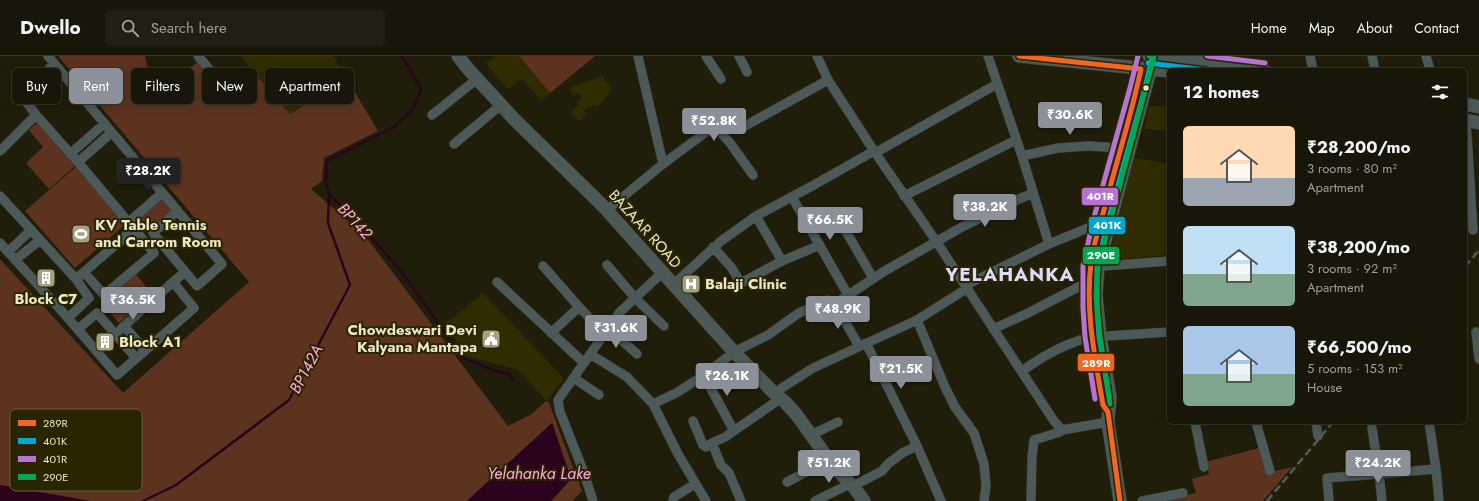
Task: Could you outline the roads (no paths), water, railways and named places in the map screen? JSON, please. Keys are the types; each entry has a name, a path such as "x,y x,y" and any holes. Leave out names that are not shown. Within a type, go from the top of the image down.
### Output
{"street":[{"path":"43,56 53,65 104,124 222,264 197,286 153,233 177,211"},
{"path":"48,56 53,65"},
{"path":"198,56 208,68"},
{"name":"BAZAAR ROAD","path":"458,56 501,105 607,210 734,352 796,414 828,460 852,485 864,501"},
{"path":"638,56 663,164"},
{"path":"706,56 721,79"},
{"path":"739,56 747,72"},
{"path":"817,56 828,80 875,152 936,241 966,289 1054,421 1062,430"},
{"path":"988,56 1022,156 1049,244"},
{"path":"1019,56 1149,60 1241,68"},
{"path":"1310,56 1313,68"},
{"path":"1372,56 1375,68"},
{"path":"1426,56 1429,68"},
{"path":"1149,60 1167,70"},
{"path":"1120,501 1108,417 1103,405 1096,337 1093,281 1094,267 1120,148 1137,90 1149,60"},
{"path":"1104,224 1149,60"},
{"path":"53,65 24,94 25,100 36,115 154,251 154,253 104,295 84,272"},
{"path":"432,115 477,79"},
{"path":"745,126 828,80"},
{"path":"674,284 713,247 756,216 997,84"},
{"path":"1467,104 1479,107"},
{"path":"454,144 501,105"},
{"path":"0,151 36,115"},
{"path":"607,210 663,164 729,115"},
{"path":"1470,121 1476,215 1473,230"},
{"path":"70,154 104,124"},
{"path":"715,126 730,143 753,175"},
{"path":"78,162 111,133"},
{"path":"904,196 1016,140"},
{"path":"1022,156 1058,148 1089,146 1120,148"},
{"path":"76,279 132,225 162,193"},
{"path":"835,304 873,278 936,241 1021,198 1029,195 1034,196"},
{"path":"0,196 76,279 89,298 68,318"},
{"path":"792,197 848,295"},
{"path":"756,216 782,261"},
{"path":"840,221 873,278"},
{"path":"693,421 703,446 706,447 734,431 813,368 917,320 966,289 970,283 1049,244 1104,224"},
{"path":"8,252 31,230"},
{"path":"16,260 40,240"},
{"path":"0,243 78,329 116,375 194,308 173,282"},
{"path":"713,247 731,267 741,283 782,261 820,245"},
{"path":"1094,267 1167,261"},
{"path":"607,265 635,298 664,326"},
{"path":"543,266 579,307 607,331 638,354"},
{"path":"116,334 185,272"},
{"path":"593,501 583,470 560,412 558,400 619,314 663,272"},
{"path":"993,329 1093,281"},
{"path":"497,282 584,363"},
{"path":"653,404 676,393 703,376 734,352 768,335 799,313 827,300 832,305 835,304 863,344 917,446 941,501"},
{"path":"551,333 579,307"},
{"path":"78,329 97,313 136,358"},
{"path":"917,320 955,407 974,433 984,464 986,486 984,501"},
{"path":"124,326 145,350"},
{"path":"1022,371 1061,348 1081,339 1167,332"},
{"path":"1476,332 1479,359"},
{"path":"590,354 628,377 653,404 695,484 706,501"},
{"path":"703,376 734,431"},
{"path":"574,378 599,395"},
{"path":"1032,501 1032,457 1034,440 1060,432 1062,430 1108,417"},
{"path":"811,435 838,422"},
{"path":"1195,424 1204,467"},
{"path":"1257,424 1270,471"},
{"path":"1316,424 1318,436"},
{"path":"1429,424 1439,501"},
{"path":"1372,428 1382,501"},
{"path":"712,443 721,465 729,473 741,501"},
{"path":"815,501 882,471 889,463 904,452 917,446"},
{"path":"787,482 828,460"},
{"path":"1329,501 1327,478 1436,469"},
{"path":"673,501 674,497 695,484"},
{"path":"1142,501 1183,493"}],"water":[{"name":"Yelahanka Lake","path":"552,423 571,479 551,501 467,501"},
{"path":"0,485 10,487 10,491 34,491 91,501 0,501"}],"waterway":[{"name":"BP142","path":"402,56 421,89 413,109 394,127 327,161 326,183 329,194 363,228 401,271 463,358 496,371 509,374 513,380"},
{"name":"BP142A","path":"143,501 176,485 289,400 350,285 328,223 329,194"}],"railway":[{"path":"1467,265 1479,250"},
{"path":"1267,501 1331,424"}],"place":[{"name":"KV Table Tennis and Carrom Room","path":"81,234"},
{"name":"Block C7","path":"46,278"},
{"name":"Balaji Clinic","path":"691,284"},
{"name":"Chowdeswari Devi Kalyana Mantapa","path":"491,339"},
{"name":"Block A1","path":"105,342"}],"district":[{"name":"YELAHANKA","path":"1010,274"}]}
